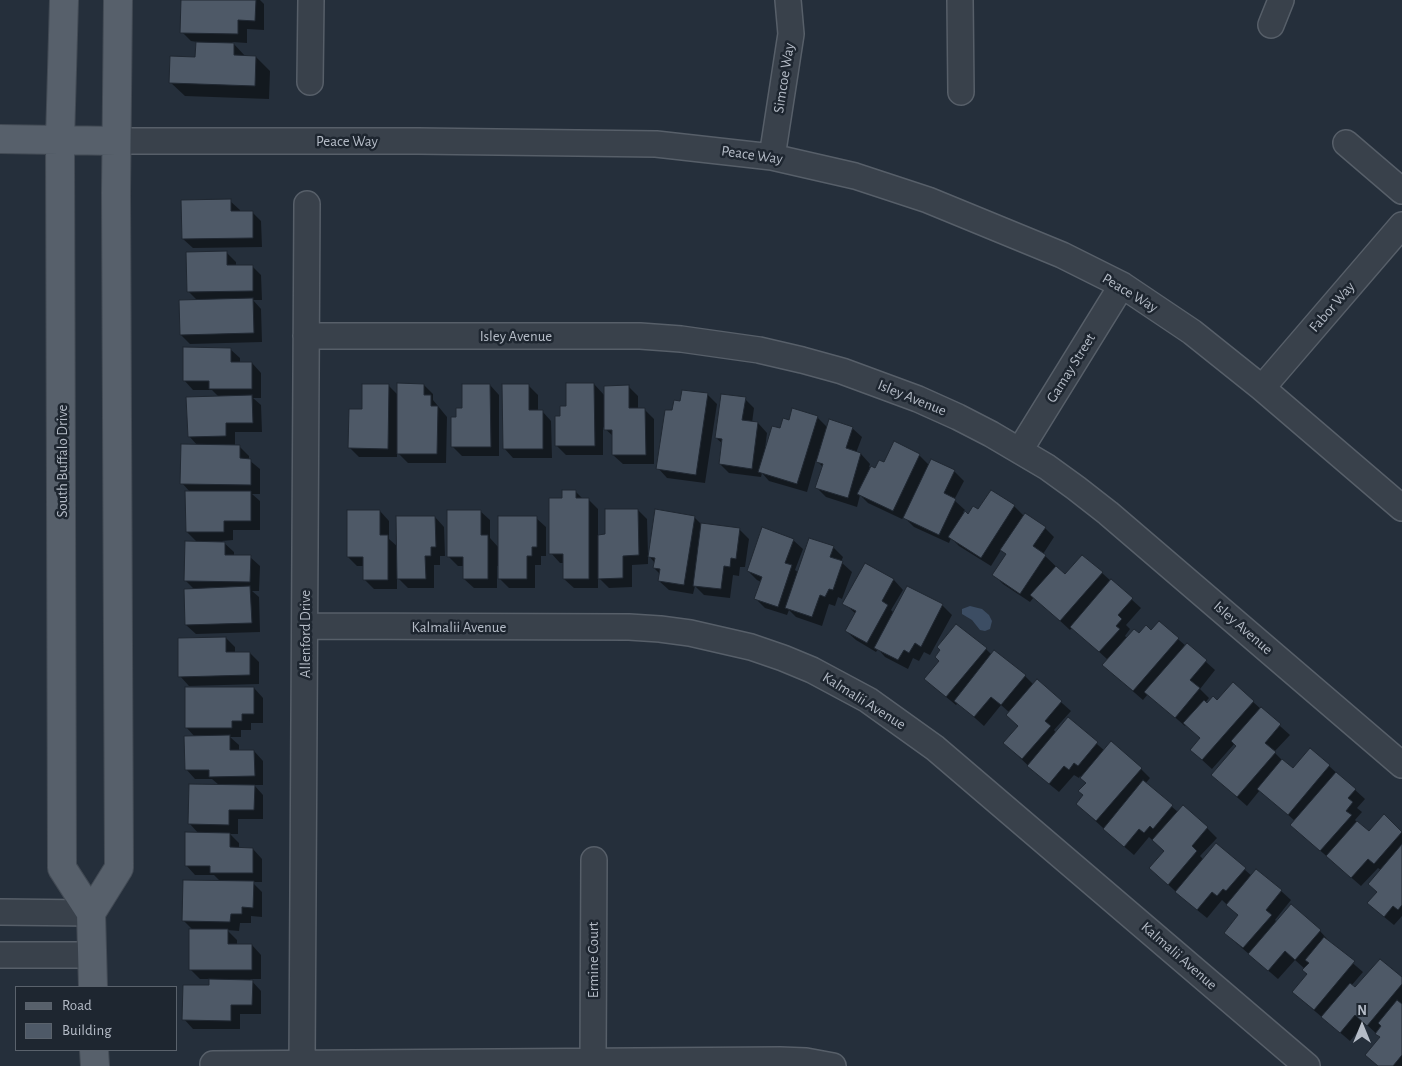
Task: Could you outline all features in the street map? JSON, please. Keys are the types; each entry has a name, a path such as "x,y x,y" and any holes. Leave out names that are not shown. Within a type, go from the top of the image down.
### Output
{"main road":[{"name":"South Buffalo Drive","path":"64,0 60,140 62,868 91,913"},
{"path":"93,986 91,913 119,868 116,141 118,0"},
{"name":"Peace Way","path":"0,139 116,141"},
{"path":"94,1051 95,1066"}],"street":[{"path":"310,82 311,0"},
{"name":"Simcoe Way","path":"772,156 791,34 788,0"},
{"path":"960,0 961,92"},
{"path":"1271,25 1281,0"},
{"name":"Peace Way","path":"116,141 418,141 656,144 772,156 855,176 928,200 1062,255 1122,285 1192,332 1262,388 1402,508"},
{"path":"1346,143 1402,191"},
{"name":"Allenford Drive","path":"302,1063 307,204"},
{"name":"Fabor Way","path":"1262,388 1402,225"},
{"name":"Gamay Street","path":"1020,450 1122,285"},
{"name":"Isley Avenue","path":"306,336 640,336 719,343 760,350 842,371 878,384 958,417 1020,450 1047,467 1108,513 1402,765"},
{"name":"Kalmalii Avenue","path":"305,626 629,627 660,629 698,634 751,647 812,670 868,700 935,748 1307,1066"},
{"name":"Ermine Court","path":"592,1060 594,860"},
{"path":"0,912 91,913"},
{"path":"0,955 92,955"},
{"path":"213,1064 780,1060 806,1061 833,1066"}],"water":[{"path":"970,606 982,609 989,615 992,621 990,629 980,630 972,620 962,614 962,609"}],"building":[{"path":"181,0 256,0 255,21 238,20 238,34 180,33"},
{"path":"196,42 234,43 234,55 256,56 255,86 169,83 170,56 195,57"},
{"path":"231,199 231,211 253,211 253,238 182,239 181,200"},
{"path":"227,251 227,265 253,265 253,291 187,292 186,252"},
{"path":"253,298 254,333 180,335 179,300"},
{"path":"183,347 231,348 231,362 252,362 252,389 209,389 209,381 183,381"},
{"path":"397,383 424,384 424,395 431,395 431,406 438,406 437,454 397,454"},
{"path":"566,383 594,383 595,446 555,446 555,416 560,416 560,406 566,406"},
{"path":"362,384 389,384 388,449 348,448 349,409 362,409"},
{"path":"462,384 490,384 491,447 451,447 451,417 456,417 456,408 462,408"},
{"path":"502,384 529,384 529,410 543,410 543,449 503,449"},
{"path":"629,385 629,408 645,408 646,455 612,455 612,430 604,430 604,386"},
{"path":"682,390 708,393 696,475 656,469 665,410 672,410 674,400 680,401"},
{"path":"721,394 746,397 742,420 758,422 752,469 719,464 722,439 715,438"},
{"path":"252,395 253,423 226,423 226,436 188,437 186,397"},
{"path":"792,408 818,416 797,484 758,472 772,426 780,428 783,418 789,420"},
{"path":"829,419 853,427 846,448 861,453 848,498 815,488 823,464 816,462"},
{"path":"894,441 920,454 893,511 857,494 871,466 875,468 879,460 884,462"},
{"path":"181,444 240,445 240,458 251,459 251,485 180,484"},
{"path":"931,459 955,470 944,493 956,499 939,535 903,518"},
{"path":"562,490 576,490 576,498 589,498 589,579 563,579 563,554 549,554 549,498 562,498"},
{"path":"991,490 1015,505 981,558 948,537 965,511 968,514 973,506 978,509"},
{"path":"185,491 251,491 251,521 224,521 224,532 186,532"},
{"path":"605,509 638,509 639,555 623,556 623,578 598,579 598,535 605,534"},
{"path":"655,509 695,516 684,585 658,581 660,569 653,568 655,558 648,557"},
{"path":"347,510 380,510 380,535 388,535 388,580 363,580 363,557 347,557"},
{"path":"447,510 481,510 481,535 488,535 488,579 463,579 463,557 447,557"},
{"path":"1025,513 1046,527 1033,546 1046,555 1020,594 992,575 1006,554 1000,550"},
{"path":"396,516 435,516 436,547 431,547 431,556 425,556 426,579 397,579"},
{"path":"498,516 537,516 537,547 532,547 532,556 527,556 527,579 498,579"},
{"path":"701,523 740,528 736,559 731,558 730,567 724,566 721,589 693,586"},
{"path":"762,527 794,539 785,563 792,565 778,607 754,599 762,577 747,571"},
{"path":"809,538 834,546 830,557 843,561 833,590 829,589 825,597 820,595 812,617 785,608"},
{"path":"185,541 225,542 225,555 251,555 250,582 184,581"},
{"path":"1082,555 1103,572 1060,621 1030,595 1056,566 1065,574"},
{"path":"865,563 894,579 882,601 888,605 867,643 845,631 856,611 842,604"},
{"path":"1111,579 1133,598 1118,615 1122,619 1116,626 1120,629 1099,652 1070,627"},
{"path":"250,586 252,623 185,625 184,589"},
{"path":"907,586 943,604 921,647 915,643 909,653 904,650 898,660 874,648"},
{"path":"1159,621 1179,638 1133,691 1102,665 1134,629 1139,633 1146,625 1151,630"},
{"path":"956,624 987,648 946,697 924,679 939,661 935,657 940,650 937,647"},
{"path":"226,637 226,652 250,652 250,675 178,677 178,638"},
{"path":"1187,643 1207,660 1190,680 1200,688 1175,718 1144,692"},
{"path":"994,650 1026,675 1001,705 991,697 974,717 954,701"},
{"path":"1037,679 1062,701 1045,721 1051,726 1022,759 1003,743 1018,726 1006,715"},
{"path":"1233,682 1254,701 1202,760 1190,750 1200,738 1183,723 1204,700 1207,703 1213,696 1217,700"},
{"path":"185,687 254,687 254,714 242,714 242,721 232,721 232,728 185,728"},
{"path":"1261,707 1281,724 1265,743 1276,752 1237,797 1211,775 1236,746 1231,741"},
{"path":"1068,717 1098,742 1078,766 1074,763 1069,770 1064,766 1049,784 1027,766"},
{"path":"230,735 230,750 254,750 255,776 209,777 209,770 185,770 184,736"},
{"path":"1111,741 1142,768 1096,821 1076,804 1083,795 1078,791 1086,783 1080,778"},
{"path":"1310,748 1330,765 1288,815 1257,789 1282,759 1293,768"},
{"path":"1336,772 1356,789 1348,798 1353,802 1346,811 1352,815 1320,851 1290,825"},
{"path":"1143,780 1173,805 1153,829 1150,826 1144,833 1139,829 1124,847 1103,829"},
{"path":"189,784 255,785 254,810 229,810 229,825 188,824"},
{"path":"1183,805 1208,827 1192,846 1197,851 1168,885 1149,868 1164,851 1152,840"},
{"path":"1384,814 1402,832 1374,864 1368,859 1351,878 1326,856 1357,821 1369,831"},
{"path":"185,832 230,833 230,847 253,848 253,873 210,873 210,866 185,866"},
{"path":"1216,843 1246,868 1226,891 1223,889 1217,896 1212,892 1197,910 1175,892"},
{"path":"1402,844 1402,905 1398,910 1393,906 1384,917 1367,903 1377,892 1368,884"},
{"path":"1256,869 1282,890 1266,910 1272,915 1243,948 1224,933 1238,915 1226,905"},
{"path":"183,880 254,881 253,908 242,907 242,914 231,914 230,922 182,921"},
{"path":"1291,904 1321,930 1295,960 1285,951 1268,971 1248,954"},
{"path":"189,929 228,929 228,944 252,944 252,970 189,970"},
{"path":"1324,937 1355,961 1314,1010 1292,992 1307,974 1302,970 1309,963 1305,960"},
{"path":"1380,959 1402,977 1402,984 1367,1026 1355,1015 1340,1033 1321,1017 1350,983 1355,987"},
{"path":"209,979 253,980 252,1005 231,1005 231,1021 182,1020 183,985 209,985"},
{"path":"1397,1000 1402,1004 1402,1055 1393,1066 1378,1066 1365,1055 1380,1037 1375,1034 1381,1026 1378,1023"}]}
